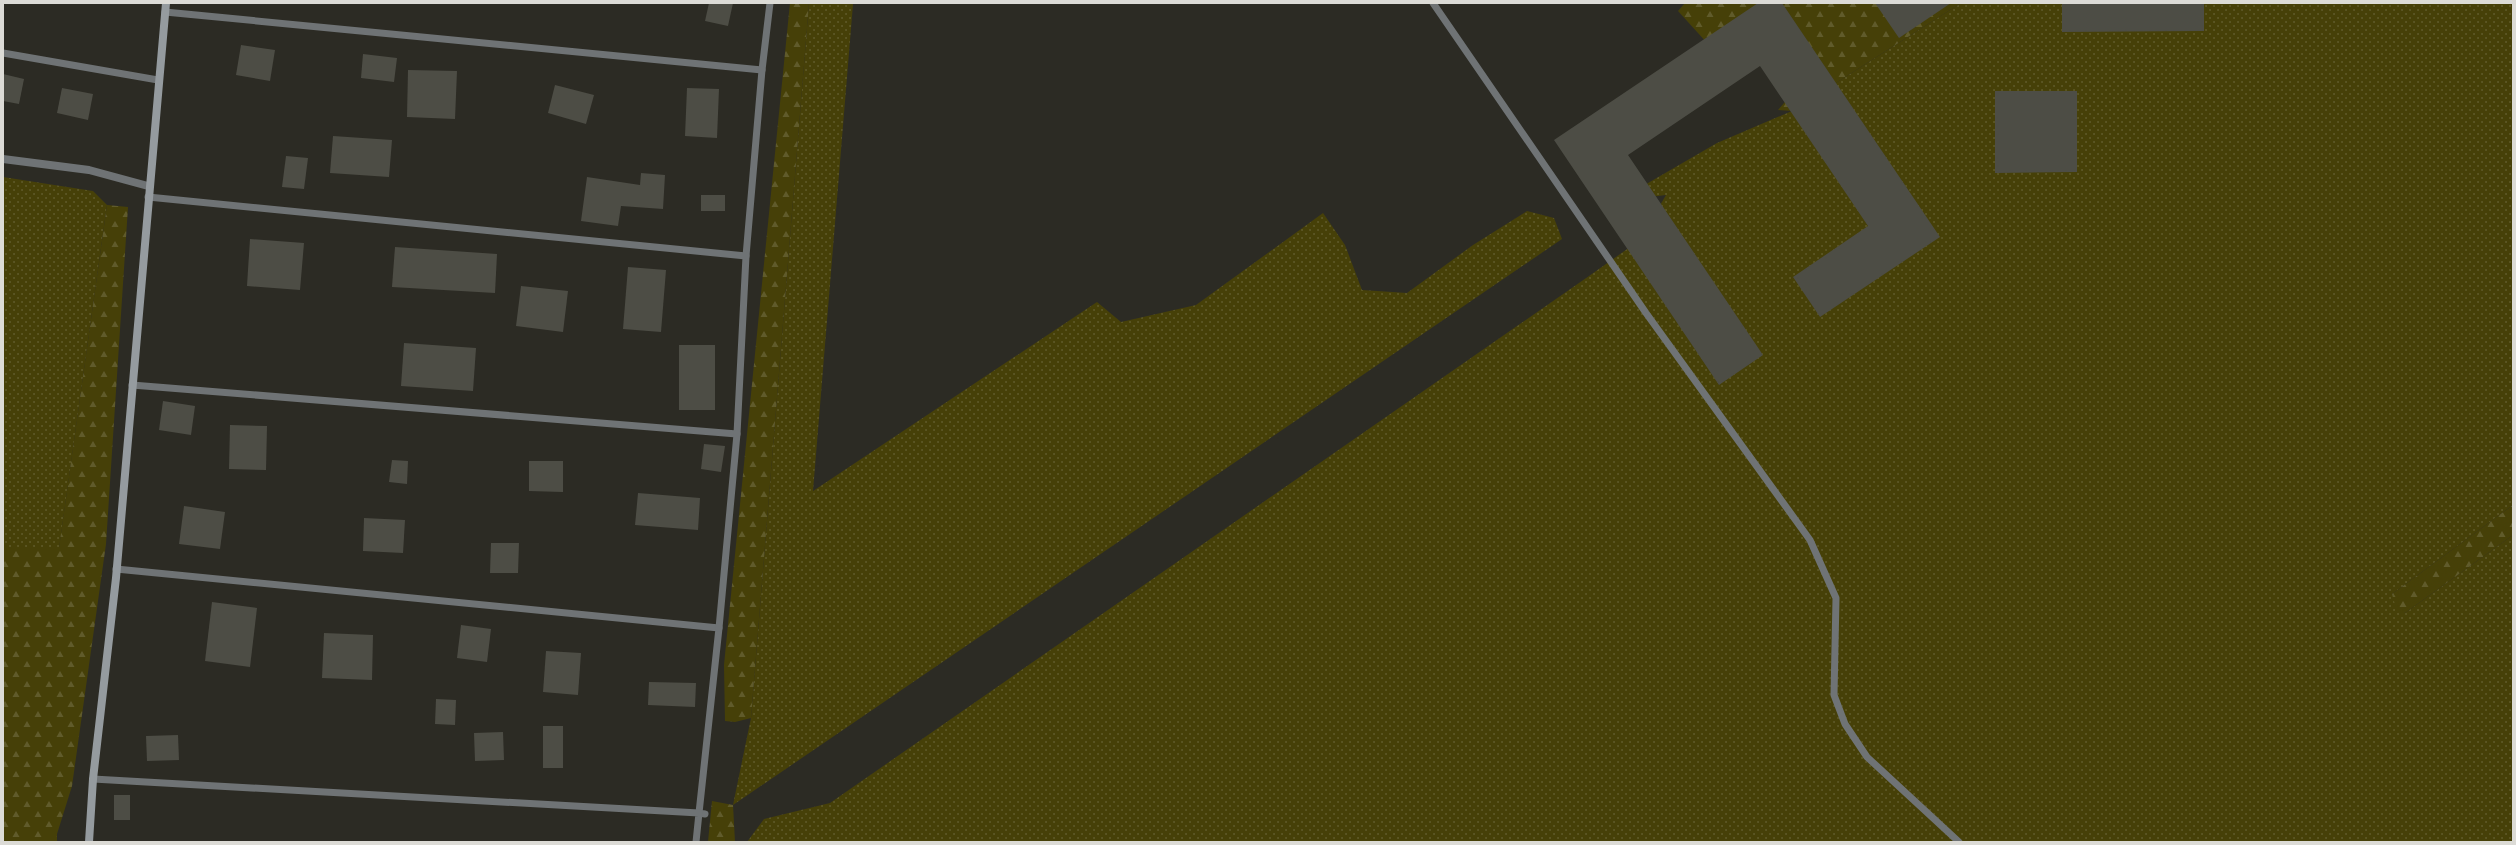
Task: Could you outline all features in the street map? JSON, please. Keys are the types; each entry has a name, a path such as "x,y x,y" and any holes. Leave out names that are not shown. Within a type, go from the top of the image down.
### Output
{"street":[{"path":"89,842 93,779 116,569 148,186 166,3"},
{"path":"3,159 89,170 148,186"}],"lane":[{"path":"696,842 702,813 737,434 746,256 762,70 770,3"},
{"path":"1433,3 1646,313 1810,540 1836,598 1834,695 1845,724 1866,757 1959,842"},
{"path":"165,12 762,70"},
{"path":"3,53 158,80"},
{"path":"148,197 746,256"},
{"path":"132,385 737,434"},
{"path":"116,569 719,628"},
{"path":"93,779 702,813"}],"green space":[{"path":"790,3 809,3 751,718 735,722 725,721 724,665"},
{"path":"809,3 853,4 813,491 1097,302 1121,322 1196,305 1323,213 1345,245 1362,290 1407,293 1473,245 1527,211 1554,218 1562,239 733,805 751,718"},
{"path":"1685,3 1961,3 1792,111 1778,110 1797,88 1797,35 1718,55 1678,11"},
{"path":"1961,3 2513,3 2513,505 2392,594 2405,613 2513,535 2513,842 747,842 764,819 830,803 1589,276 1640,240 1666,195 1617,201 1717,143 1792,111"},
{"path":"3,177 93,191 107,205 59,549 3,548"},
{"path":"107,205 128,207 106,544 72,786 57,834 57,842 3,842 3,548 59,548"},
{"path":"2513,505 2513,535 2405,613 2396,608 2392,594"},
{"path":"712,801 733,805 735,842 708,842"}],"building":[{"path":"709,3 733,3 728,26 705,21"},
{"path":"1758,3 1782,3 1940,237 1820,317 1793,277 1868,226 1760,66 1628,155 1763,355 1719,385 1554,140"},
{"path":"1875,3 1951,3 1899,38"},
{"path":"2062,3 2204,3 2204,31 2062,32"},
{"path":"241,45 275,50 270,81 236,75"},
{"path":"363,54 397,58 394,82 361,78"},
{"path":"408,70 457,71 455,119 407,117"},
{"path":"3,74 24,79 19,104 3,101"},
{"path":"555,85 594,95 586,124 548,113"},
{"path":"62,88 93,94 88,120 57,113"},
{"path":"687,88 719,89 717,138 685,136"},
{"path":"1995,91 2077,91 2077,172 1995,173"},
{"path":"333,136 392,140 389,177 330,173"},
{"path":"286,156 308,158 304,189 282,187"},
{"path":"641,173 665,175 663,209 621,206 618,226 581,221 587,177 640,185"},
{"path":"701,195 725,195 725,211 701,211"},
{"path":"250,239 304,243 300,290 247,286"},
{"path":"395,247 497,254 495,293 392,287"},
{"path":"628,267 666,270 661,332 623,329"},
{"path":"521,286 568,291 563,332 516,326"},
{"path":"404,343 476,348 473,391 401,386"},
{"path":"679,345 715,345 715,410 679,410"},
{"path":"163,401 195,406 191,435 159,430"},
{"path":"230,425 267,426 266,470 229,469"},
{"path":"704,444 725,446 721,472 701,469"},
{"path":"392,460 408,461 407,484 389,482"},
{"path":"529,461 563,461 563,492 529,491"},
{"path":"638,493 700,498 698,530 635,525"},
{"path":"184,506 225,512 220,549 179,544"},
{"path":"364,518 405,520 403,553 363,551"},
{"path":"491,543 519,543 518,573 490,573"},
{"path":"212,602 257,608 250,667 205,661"},
{"path":"461,625 491,629 487,662 457,658"},
{"path":"324,633 373,635 372,680 322,678"},
{"path":"546,651 581,653 578,695 543,692"},
{"path":"649,682 696,683 695,707 648,705"},
{"path":"436,699 456,700 455,725 435,724"},
{"path":"543,726 563,726 563,768 543,768"},
{"path":"503,732 504,760 475,761 474,733"},
{"path":"178,735 179,760 147,761 146,736"},
{"path":"114,795 130,795 130,820 114,820"}]}
